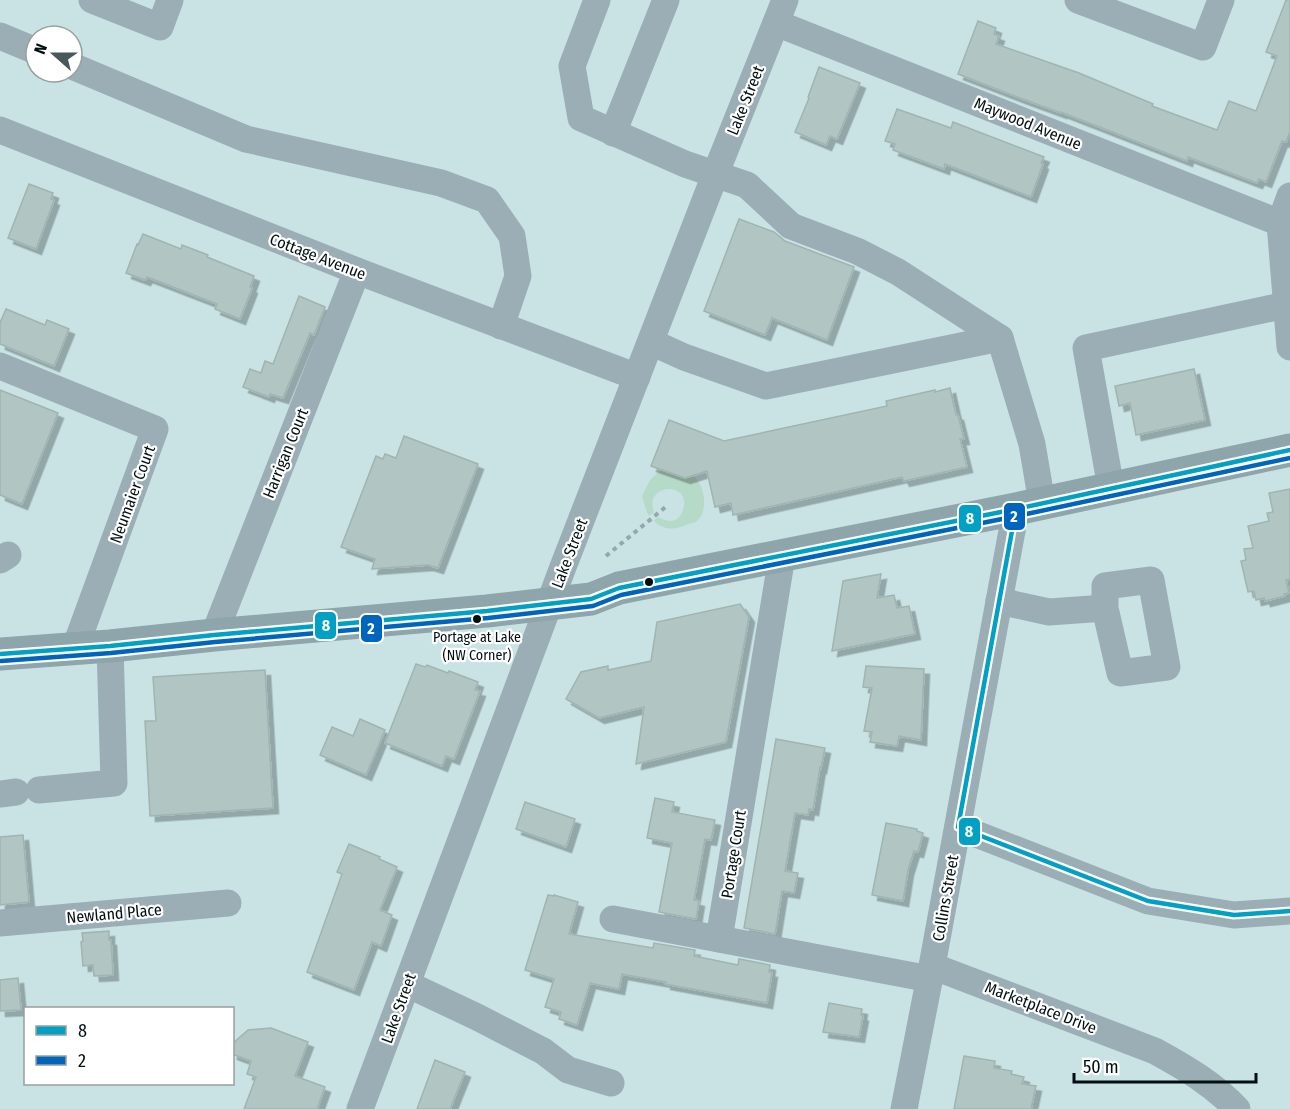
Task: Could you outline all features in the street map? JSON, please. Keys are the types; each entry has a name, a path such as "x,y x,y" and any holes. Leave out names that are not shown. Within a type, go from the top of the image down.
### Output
{"main road":[{"path":"0,654 488,611 591,599 619,588 1029,506 1290,450"}],"street":[{"path":"92,0 160,27 170,0"},
{"path":"597,0 572,66 581,118 685,164 747,185 791,226 857,251 898,272 1000,338 1032,444 1029,506"},
{"path":"614,133 666,0"},
{"path":"1078,0 1203,47 1221,0"},
{"name":"Lake Street","path":"360,1109 549,603 780,12"},
{"name":"Maywood Avenue","path":"780,12 1280,223"},
{"path":"0,36 24,46"},
{"path":"84,71 246,138 441,183 487,200 512,236 518,276 501,326"},
{"name":"Cottage Avenue","path":"0,130 357,271 637,377"},
{"path":"1290,196 1280,223 1290,347"},
{"name":"Harrigan Court","path":"214,635 357,271"},
{"path":"1111,488 1086,348 1286,305"},
{"path":"651,342 684,357 766,386 1000,338"},
{"name":"Neumaier Court","path":"0,366 155,429 75,648"},
{"name":"Collins Street","path":"904,1109 999,601 1029,506"},
{"name":"Portage Court","path":"719,939 783,556"},
{"path":"999,601 1049,612 1104,608"},
{"path":"18,792 114,783 110,646"},
{"path":"958,827 1148,901 1234,915 1290,911"},
{"name":"Newland Place","path":"0,923 228,903"},
{"path":"613,919 719,939 931,972"},
{"name":"Marketplace Drive","path":"931,972 1155,1051 1190,1070 1222,1093 1237,1109"},
{"path":"407,984 543,1051 568,1070 611,1083"}],"path":[{"path":"606,556 668,505"}],"green space":[{"path":"663,468 688,474 700,483 704,504 701,516 696,522 670,528 662,527 654,521 658,517 672,521 681,515 684,506 683,498 673,489 660,491 655,496 652,503 654,512 649,516 642,496 650,480"}],"building":[{"path":"1286,0 1290,0 1290,131 1286,142 1282,141 1266,182 1259,179 1257,183 1188,157 1187,161 958,74 978,21 996,28 994,34 999,36 996,44 1079,73 1153,104 1152,106 1217,130 1229,101 1256,111 1277,56 1266,52"},
{"path":"819,67 860,83 837,139 830,136 826,145 795,132"},
{"path":"897,109 951,128 953,122 1044,157 1031,197 945,164 944,169 893,150 895,144 885,141"},
{"path":"29,184 53,193 51,199 54,200 36,249 8,238"},
{"path":"739,219 774,232 785,241 854,267 827,340 772,318 765,335 704,311"},
{"path":"143,234 181,249 182,245 254,276 250,287 252,288 240,319 215,309 217,304 147,277 145,280 126,273"},
{"path":"299,296 325,307 314,335 310,333 283,398 270,394 269,397 243,387 250,369 261,373 265,361 273,364"},
{"path":"6,309 45,325 47,320 69,329 54,366 0,344 0,323"},
{"path":"1194,369 1205,420 1136,435 1130,403 1119,406 1115,386"},
{"path":"950,388 964,439 960,439 967,467 904,481 902,477 733,515 731,503 715,507 707,471 685,478 651,466 669,420 724,441 887,406 886,401"},
{"path":"0,390 58,413 22,504 0,495"},
{"path":"404,436 478,464 438,568 428,565 372,569 375,559 341,547 376,456 383,459 385,454 396,458"},
{"path":"1290,489 1290,579 1286,580 1289,593 1265,601 1264,598 1256,600 1254,591 1248,592 1241,561 1246,560 1244,549 1253,548 1248,526 1269,521 1267,513 1273,512 1269,493"},
{"path":"881,574 877,598 894,595 897,608 909,606 915,634 832,651 843,581"},
{"path":"740,604 749,617 726,742 636,764 644,707 599,718 566,699 581,672 608,666 608,670 651,661 657,622"},
{"path":"416,664 425,667 427,665 448,673 449,671 478,682 475,690 480,691 454,759 446,756 442,766 385,743"},
{"path":"866,666 924,669 921,740 899,736 897,746 870,742 872,732 864,731 872,688 863,687"},
{"path":"265,670 273,808 150,816 145,721 156,721 153,677"},
{"path":"360,719 385,730 366,775 320,755 332,727 353,736"},
{"path":"776,739 825,748 813,810 809,809 808,815 795,813 785,871 798,873 794,893 782,891 775,934 744,928"},
{"path":"655,798 674,802 672,812 715,820 711,840 705,839 694,900 699,901 696,919 659,912 672,843 647,838"},
{"path":"525,802 575,819 566,847 516,829"},
{"path":"886,823 917,829 923,833 918,852 914,851 908,870 903,901 872,895"},
{"path":"23,835 29,902 0,905 0,837"},
{"path":"349,844 397,867 380,910 392,915 381,946 372,942 354,990 307,972 342,874 337,872"},
{"path":"548,895 578,902 569,934 653,948 654,943 695,950 694,956 738,965 739,959 770,965 769,972 772,972 767,1003 622,974 619,989 590,983 577,1025 559,1019 561,1012 545,1007 554,979 525,970"},
{"path":"109,931 113,975 94,976 93,965 83,966 82,933"},
{"path":"18,978 21,1010 0,1011 0,980"},
{"path":"829,1003 862,1009 859,1037 823,1032"},
{"path":"271,1028 308,1042 295,1076 325,1087 317,1109 244,1109 256,1077 247,1074 251,1061 234,1055 234,1042 248,1030"},
{"path":"964,1056 995,1061 994,1068 1012,1071 1011,1074 1024,1077 1022,1084 1036,1086 1031,1109 954,1109"},
{"path":"435,1060 465,1072 450,1109 417,1109"}],"transit line":[{"name":"8","path":"0,654 487,611 591,599 619,588 1016,509 1290,450"},
{"name":"2","path":"1,661 488,618 593,606 621,595 1017,516 1290,458"},
{"name":"8","path":"1016,509 958,827 1148,901 1234,915 1290,911"}],"place":[{"name":"Portage at Lake (NW Corner)","path":"477,619"}]}
